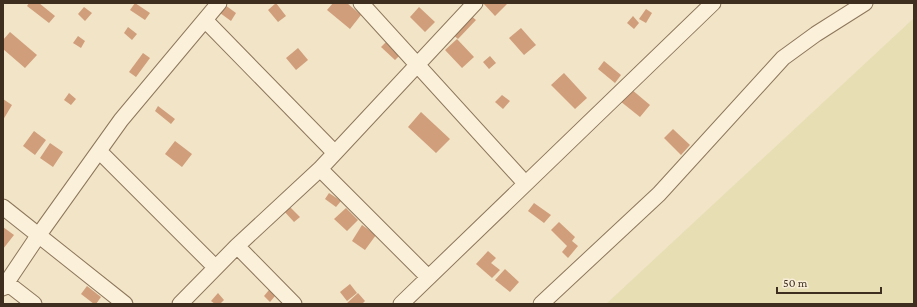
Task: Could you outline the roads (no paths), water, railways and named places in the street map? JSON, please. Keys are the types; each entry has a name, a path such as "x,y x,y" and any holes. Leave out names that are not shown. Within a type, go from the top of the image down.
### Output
{"street":[{"path":"34,304 5,285 121,120 219,3"},
{"path":"361,3 525,183"},
{"path":"180,304 215,267 320,169 475,3"},
{"path":"401,304 713,3"},
{"path":"541,304 659,194 784,58 816,34 865,3"},
{"path":"205,20 335,153"},
{"path":"99,151 215,267"},
{"path":"320,169 428,277"},
{"path":"3,207 126,304"},
{"path":"237,246 294,304"}]}
